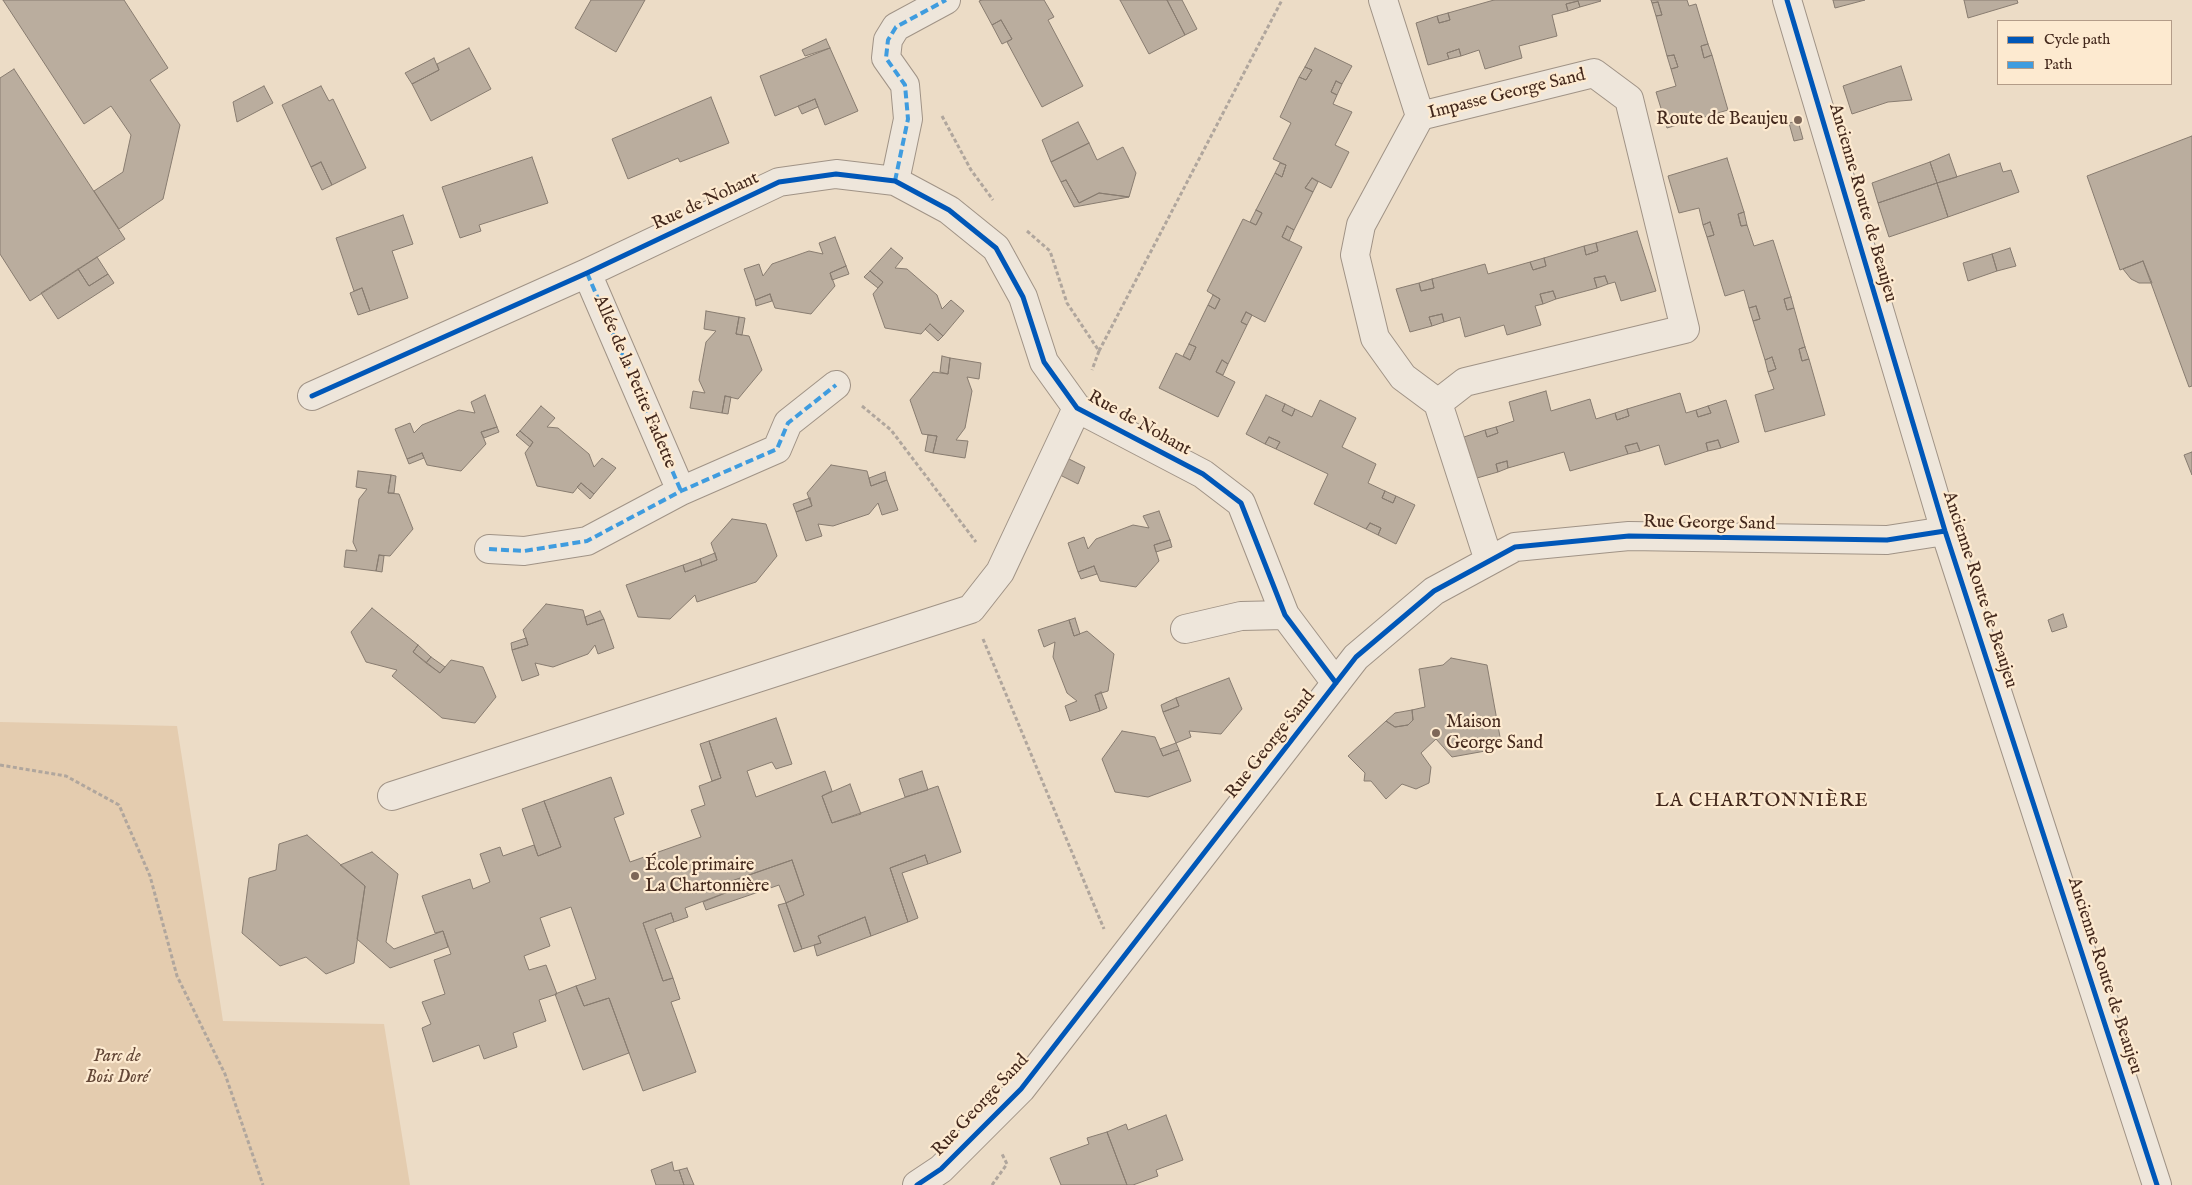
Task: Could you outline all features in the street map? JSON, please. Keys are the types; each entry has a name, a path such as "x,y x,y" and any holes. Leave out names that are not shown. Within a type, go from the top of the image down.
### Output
{"street":[{"path":"895,181 908,119 904,85 886,58 888,40 896,27 946,0"},
{"path":"1383,0 1420,116"},
{"name":"Ancienne Route de Beaujeu","path":"1787,0 1945,531 2157,1185"},
{"name":"Impasse George Sand","path":"1594,73 1629,99 1685,329 1465,382 1438,403 1403,377 1375,338 1355,254 1361,225 1420,116 1594,73"},
{"name":"Rue de Nohant","path":"312,396 587,273 780,182 836,174 895,181 949,210 996,248 1023,297 1044,362 1077,408 1203,474 1241,503 1285,615 1336,683"},
{"name":"Allée de la Petite Fadette","path":"587,273 681,491"},
{"name":"Allée de la Petite Fadette","path":"489,549 524,551 587,541 681,491 777,449 788,423 836,385"},
{"path":"1438,403 1489,561"},
{"path":"392,796 971,609 1000,572 1077,408"},
{"name":"Rue George Sand","path":"917,1185 942,1169 1021,1088 1356,657 1434,591 1515,548 1629,536 1887,540 1945,531"},
{"path":"1185,628 1241,616 1285,615"}],"path":[{"path":"1077,408 1099,351 1282,0"},
{"path":"940,111 971,170 998,207"},
{"path":"1020,226 1050,251 1067,303 1099,351"},
{"path":"836,385 891,430 1000,572"},
{"path":"971,609 1118,963"},
{"path":"0,765 66,776 119,805 150,876 176,976 225,1074 262,1185"},
{"path":"992,1185 1007,1164 1001,1153"}],"green space":[{"name":"Parc de Bois Doré","path":"0,722 177,726 223,1021 384,1024 410,1185 0,1185"}],"building":[{"path":"3,0 124,0 168,68 150,80 180,125 163,199 119,229 94,191 123,172 131,135 111,106 84,124"},
{"path":"591,0 645,0 616,52 575,28"},
{"path":"1044,0 1054,17 1048,20 1083,86 1042,107 1007,42 1012,39 1001,20 992,25 979,1"},
{"path":"1120,0 1167,0 1185,35 1149,54"},
{"path":"1167,0 1182,0 1197,29 1185,35"},
{"path":"1494,0 1601,1 1580,7 1578,1 1566,4 1568,11 1552,15 1557,36 1519,46 1522,58 1485,69 1479,50 1461,56 1459,49 1447,53 1449,59 1428,65 1416,23 1437,16 1439,23 1450,20 1448,13"},
{"path":"1651,0 1687,0 1689,6 1696,4 1708,44 1701,46 1704,58 1712,55 1728,110 1667,128 1656,92 1676,86 1671,69 1678,67 1674,55 1667,56 1656,16 1662,15 1658,2 1652,3"},
{"path":"1833,0 1865,0 1835,8"},
{"path":"1964,0 2017,0 2018,3 1968,18"},
{"path":"1578,1 1580,7 1568,11 1566,4"},
{"path":"1658,2 1662,15 1656,16 1652,3"},
{"path":"1448,13 1450,20 1439,23 1437,16"},
{"path":"1001,20 1012,39 1002,44 992,25"},
{"path":"826,39 830,48 805,56 802,50"},
{"path":"1708,44 1712,55 1704,58 1701,46"},
{"path":"469,48 491,89 431,121 412,84 439,70 437,64"},
{"path":"830,48 858,111 825,125 815,99 775,116 760,76"},
{"path":"1315,48 1352,66 1342,84 1336,81 1331,92 1337,95 1333,104 1352,112 1335,145 1349,152 1331,188 1312,178 1305,188 1313,192 1294,230 1287,226 1282,237 1302,247 1265,322 1246,312 1241,322 1247,325 1228,364 1222,360 1216,372 1235,382 1218,417 1159,388 1176,353 1190,360 1196,347 1189,344 1208,305 1215,309 1220,299 1207,291 1243,219 1256,225 1262,213 1256,210 1275,173 1282,177 1286,165 1273,159 1291,123 1280,117 1299,77 1306,80 1312,70 1305,67"},
{"path":"1459,49 1461,56 1449,59 1447,53"},
{"path":"1674,55 1678,67 1671,69 1667,56"},
{"path":"434,58 439,70 412,84 405,73"},
{"path":"1901,66 1912,100 1888,102 1852,114 1843,86"},
{"path":"1305,67 1312,70 1306,80 1299,77"},
{"path":"14,69 125,239 30,301 0,254 0,78"},
{"path":"1336,81 1342,84 1337,95 1331,92"},
{"path":"264,86 273,103 237,122 233,102"},
{"path":"321,86 329,101 333,99 366,168 332,185 321,162 311,167 282,105"},
{"path":"711,97 729,143 680,162 678,158 628,179 612,139"},
{"path":"815,99 818,107 802,114 798,106"},
{"path":"1798,121 1803,139 1794,141 1789,123"},
{"path":"1078,122 1089,143 1051,162 1042,140"},
{"path":"2192,136 2192,386 2189,387 2143,261 2120,270 2087,176"},
{"path":"1089,143 1097,160 1123,147 1136,173 1129,197 1099,193 1079,203 1066,180 1061,182 1051,162"},
{"path":"1949,154 1957,177 1937,183 1930,162"},
{"path":"532,157 548,203 479,225 481,231 460,238 442,187"},
{"path":"1727,158 1744,212 1738,214 1741,226 1747,225 1754,246 1773,240 1791,297 1784,299 1787,310 1794,308 1805,347 1799,349 1802,361 1809,359 1825,415 1765,432 1755,395 1774,389 1768,372 1776,369 1772,357 1765,360 1753,321 1760,319 1756,306 1749,308 1744,290 1725,296 1707,237 1714,235 1710,222 1703,225 1699,208 1679,213 1668,176"},
{"path":"321,162 332,185 322,190 311,167"},
{"path":"1930,162 1937,183 1878,203 1872,183"},
{"path":"1280,163 1286,165 1282,177 1275,173"},
{"path":"2000,163 2003,172 2011,170 2019,192 1948,217 1937,183"},
{"path":"1312,178 1318,182 1313,192 1305,188"},
{"path":"1066,180 1079,203 1099,193 1129,197 1074,207 1061,182"},
{"path":"1937,183 1948,217 1889,237 1878,203"},
{"path":"1256,210 1262,213 1256,225 1250,222"},
{"path":"1744,212 1747,225 1741,226 1738,214"},
{"path":"403,215 413,244 392,251 408,298 370,311 362,288 354,291 336,238"},
{"path":"1710,222 1714,235 1707,237 1703,225"},
{"path":"1287,226 1294,230 1289,241 1282,237"},
{"path":"1637,231 1656,291 1621,301 1615,282 1608,284 1605,276 1594,278 1597,288 1556,299 1553,291 1540,294 1543,304 1535,306 1541,325 1507,335 1504,325 1465,337 1460,317 1444,322 1442,314 1429,317 1432,326 1410,332 1396,289 1419,283 1421,291 1434,288 1432,279 1485,264 1488,274 1530,262 1533,270 1546,266 1544,258 1584,246 1586,255 1598,251 1596,243"},
{"path":"835,237 846,266 830,273 835,286 811,314 775,308 770,294 755,300 744,269 759,264 763,276 772,264 809,251 823,254 819,243"},
{"path":"1596,243 1598,251 1586,255 1584,246"},
{"path":"891,248 903,258 895,268 907,269 937,295 942,309 951,300 964,311 943,336 930,324 921,334 885,328 873,294 883,282 870,271"},
{"path":"2010,248 2016,266 1997,271 1992,254"},
{"path":"1992,254 1997,271 1968,281 1963,263"},
{"path":"97,257 108,274 89,286 78,269"},
{"path":"1544,258 1546,266 1533,270 1530,262"},
{"path":"2143,261 2152,283 2139,283 2131,279 2123,269"},
{"path":"846,266 849,274 832,280 830,273"},
{"path":"78,269 89,286 108,274 114,283 58,319 41,293"},
{"path":"870,271 883,282 878,288 864,277"},
{"path":"1605,276 1608,284 1597,288 1594,278"},
{"path":"1432,279 1434,288 1421,291 1419,283"},
{"path":"362,288 370,311 358,315 350,293"},
{"path":"1553,291 1556,299 1543,304 1540,294"},
{"path":"770,294 772,301 756,306 755,300"},
{"path":"1213,295 1220,299 1215,309 1208,305"},
{"path":"1791,297 1794,308 1787,310 1784,299"},
{"path":"1756,306 1760,319 1753,321 1749,308"},
{"path":"706,311 739,317 736,334 749,336 762,370 738,399 725,396 722,413 690,408 693,391 705,393 699,380 706,342 716,331 704,329"},
{"path":"1246,312 1252,315 1247,325 1241,322"},
{"path":"1442,314 1444,322 1432,326 1429,317"},
{"path":"739,317 745,318 742,335 736,334"},
{"path":"930,324 943,336 938,341 925,329"},
{"path":"1189,344 1196,347 1190,360 1183,356"},
{"path":"1805,347 1809,359 1802,361 1799,349"},
{"path":"942,356 950,358 948,374 940,372"},
{"path":"1772,357 1776,369 1768,372 1765,360"},
{"path":"950,358 981,363 979,379 967,377 972,391 965,428 956,440 968,441 965,458 933,453 937,436 922,434 910,400 933,372 948,374"},
{"path":"1222,360 1228,364 1223,375 1216,372"},
{"path":"1546,391 1551,411 1590,399 1596,419 1615,413 1617,420 1629,416 1627,409 1680,393 1686,413 1696,410 1698,417 1711,413 1708,406 1726,400 1739,442 1721,448 1718,440 1706,443 1708,451 1665,465 1659,445 1640,451 1637,443 1625,446 1628,454 1570,471 1564,452 1508,468 1507,461 1496,464 1498,472 1477,478 1464,437 1485,430 1487,437 1498,433 1496,427 1514,421 1509,402"},
{"path":"485,395 497,427 481,432 486,444 461,471 427,465 422,453 407,459 395,429 410,423 414,433 422,425 459,410 475,413 471,402"},
{"path":"1266,395 1285,404 1282,411 1292,416 1295,409 1312,417 1320,400 1356,418 1342,447 1376,464 1368,483 1385,491 1382,498 1393,503 1396,496 1415,505 1396,544 1378,535 1381,528 1370,523 1366,529 1314,504 1328,474 1276,449 1280,442 1269,437 1265,444 1246,434"},
{"path":"725,396 731,397 728,414 722,413"},
{"path":"1285,404 1295,409 1292,416 1282,411"},
{"path":"541,406 555,418 547,427 558,428 589,454 594,467 602,458 616,468 594,494 581,483 573,493 537,486 525,453 533,442 520,431"},
{"path":"1708,406 1711,413 1698,417 1696,410"},
{"path":"1627,409 1629,416 1617,420 1615,413"},
{"path":"497,427 499,432 484,438 481,432"},
{"path":"1496,427 1498,433 1487,437 1485,430"},
{"path":"520,431 533,442 530,447 516,435"},
{"path":"928,435 937,436 933,453 925,451"},
{"path":"1269,437 1280,442 1276,449 1265,444"},
{"path":"1718,440 1721,448 1708,451 1706,443"},
{"path":"1637,443 1640,451 1628,454 1625,446"},
{"path":"2192,452 2192,475 2184,455"},
{"path":"422,453 424,458 409,464 407,459"},
{"path":"1067,458 1085,467 1078,484 1060,475"},
{"path":"1507,461 1508,468 1498,472 1496,464"},
{"path":"831,465 867,471 871,486 887,480 898,510 882,515 878,503 869,514 833,526 818,524 822,536 806,541 796,512 812,506 807,493"},
{"path":"358,471 391,475 388,493 399,494 413,529 390,556 379,555 376,571 344,567 346,550 357,551 353,542 359,499 367,489 356,487"},
{"path":"885,472 887,480 871,486 869,478"},
{"path":"391,475 396,476 394,493 388,493"},
{"path":"581,483 594,494 590,499 577,487"},
{"path":"1385,491 1396,496 1393,503 1382,498"},
{"path":"810,498 812,506 796,512 793,504"},
{"path":"1159,511 1170,540 1154,545 1159,561 1136,587 1100,581 1094,566 1078,572 1068,543 1084,537 1088,549 1096,539 1133,525 1149,528 1143,516"},
{"path":"732,519 766,524 777,556 756,582 697,602 695,595 670,619 638,617 626,585 683,565 685,572 717,560 711,543"},
{"path":"1370,523 1381,528 1378,535 1366,529"},
{"path":"1170,540 1172,547 1156,552 1154,545"},
{"path":"715,553 717,560 702,566 700,559"},
{"path":"379,555 384,556 382,572 376,571"},
{"path":"700,559 702,566 685,572 683,565"},
{"path":"1094,566 1097,574 1081,579 1078,572"},
{"path":"546,604 583,610 587,625 604,619 614,648 598,654 595,645 588,654 553,667 535,663 539,675 522,681 512,650 528,645 523,630"},
{"path":"372,608 418,645 413,652 440,673 451,660 483,667 496,697 475,723 442,718 392,676 397,670 366,662 351,632"},
{"path":"600,611 604,619 587,625 585,617"},
{"path":"2063,614 2067,627 2052,632 2048,620"},
{"path":"1075,618 1080,634 1074,636 1069,620"},
{"path":"1069,620 1074,636 1087,631 1114,654 1108,691 1095,695 1100,711 1070,721 1065,706 1077,701 1067,693 1053,657 1055,642 1044,647 1038,630"},
{"path":"526,638 528,645 512,650 511,643"},
{"path":"418,645 431,657 426,663 413,652"},
{"path":"431,657 445,667 440,673 426,663"},
{"name":"Maison George Sand","path":"1451,658 1487,665 1502,748 1452,757 1436,739 1421,753 1431,767 1429,783 1416,789 1402,784 1386,799 1371,781 1364,781 1365,773 1348,756 1386,721 1395,727 1408,725 1413,720 1412,710 1425,707 1419,669 1443,665"},
{"path":"1229,678 1242,709 1221,734 1189,731 1191,737 1176,743 1163,712 1179,706 1176,698"},
{"path":"1101,692 1107,708 1100,711 1095,695"},
{"path":"1176,698 1179,706 1163,712 1161,705"},
{"path":"1412,710 1413,720 1408,725 1395,727 1386,721 1395,713"},
{"path":"776,718 792,764 776,769 772,762 747,771 756,797 825,771 832,791 822,796 832,823 938,786 961,852 928,864 925,855 890,868 908,922 871,936 865,917 818,936 821,943 802,949 786,903 804,895 792,860 729,882 733,890 685,908 688,917 674,922 671,913 643,923 663,981 673,978 680,999 671,1002 696,1072 643,1091 609,998 584,1006 576,986 596,979 571,907 540,918 550,946 524,956 529,970 546,965 557,994 539,1000 546,1021 513,1033 517,1047 484,1059 479,1045 433,1062 422,1028 431,1024 422,1002 445,994 434,960 451,954 443,931 435,933 422,896 470,879 473,889 490,882 480,854 500,847 503,856 534,845 538,856 561,847 544,801 611,777 624,814 614,818 630,862 701,837 691,810 705,805 699,786 721,778 709,741"},
{"path":"1122,731 1155,737 1163,756 1179,750 1191,781 1148,797 1115,792 1102,759"},
{"path":"709,741 721,778 712,781 700,744"},
{"path":"1176,743 1179,750 1163,756 1160,749"},
{"path":"922,771 928,790 905,797 899,779"},
{"path":"850,784 861,814 832,823 822,796"},
{"path":"544,801 561,847 538,856 522,809"},
{"path":"307,835 365,886 354,963 326,974 306,957 280,966 242,933 249,878 276,870 279,844"},
{"path":"372,852 398,874 386,942 394,949 443,931 448,947 390,968 357,939 365,886 340,865"},
{"path":"925,855 928,864 902,873 918,918 908,922 890,868"},
{"path":"792,860 804,895 786,903 779,885 706,910 703,902 733,890 729,882"},
{"path":"786,903 802,949 794,952 778,905"},
{"path":"671,913 674,922 655,929 673,978 663,981 643,923"},
{"path":"865,917 871,936 817,956 814,945 821,943 818,936"},
{"path":"576,986 584,1006 609,998 629,1053 583,1070 555,994"},
{"path":"1166,1115 1183,1160 1156,1170 1158,1176 1133,1185 1127,1185 1107,1132 1126,1124 1128,1130"},
{"path":"1107,1132 1127,1185 1061,1185 1050,1158 1089,1144 1087,1138"},
{"path":"672,1162 674,1171 679,1170 684,1185 656,1185 651,1170"},
{"path":"687,1168 694,1185 684,1185 679,1170"}],"marked path":[{"path":"895,181 908,119 905,85 886,58 888,40 896,27 946,0"},
{"path":"587,273 681,491"},
{"path":"489,549 524,551 587,541 681,491 777,449 788,423 836,385"}],"cycle path":[{"path":"1787,0 1945,531 2157,1185"},
{"path":"312,396 587,273 779,182 836,174 895,181 949,210 996,248 1023,297 1044,362 1077,408 1203,474 1241,503 1285,615 1336,683"},
{"path":"917,1185 941,1169 1021,1089 1356,657 1434,591 1515,547 1629,536 1887,540 1945,531"}],"place":[{"name":"Route de Beaujeu","path":"1798,120"},
{"name":"Maison George Sand","path":"1436,733"},
{"name":"École primaire La Chartonnière","path":"635,876"}],"district":[{"name":"LA CHARTONNIÈRE","path":"1762,802"}]}
